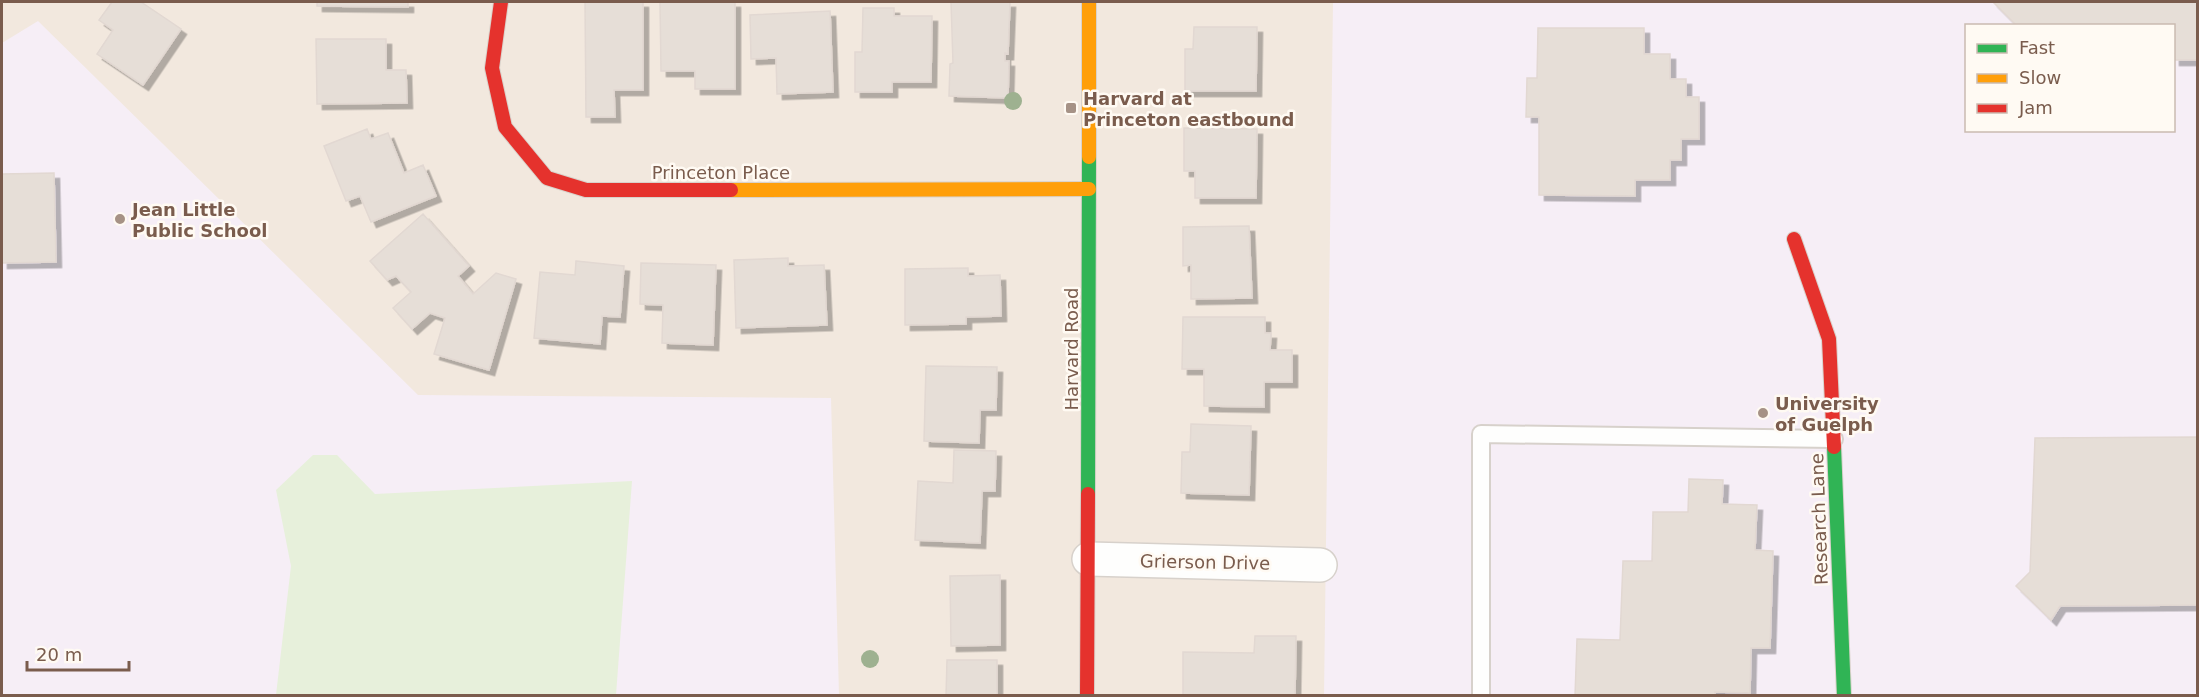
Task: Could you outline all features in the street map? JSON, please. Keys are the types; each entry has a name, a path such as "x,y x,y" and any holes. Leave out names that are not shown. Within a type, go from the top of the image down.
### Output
{"street":[{"name":"Princeton Place","path":"501,2 492,69 505,127 547,178 586,190 1089,189"},
{"name":"Harvard Road","path":"1088,696 1089,2"},
{"name":"Research Lane","path":"1794,239 1829,339 1844,696"},
{"name":"Grierson Drive","path":"1089,559 1320,565"}],"lane":[{"path":"1481,696 1481,434 1834,440"}],"shaded area":[{"path":"2,2 1334,2 1325,695 2,695"},
{"name":"University of Guelph","path":"1333,2 2197,2 2197,695 1324,696"},
{"name":"Jean Little Public School","path":"38,21 418,395 831,398 839,695 2,696 2,43"}],"green space":[{"path":"313,455 337,455 375,494 632,481 616,695 276,695 291,566 276,490"}],"building":[{"path":"112,2 141,2 181,29 143,85 97,54 113,30 99,20"},
{"path":"317,2 408,2 408,7 317,6"},
{"path":"585,2 643,2 643,90 614,90 615,117 586,117"},
{"path":"660,2 735,2 735,89 695,89 695,71 661,71"},
{"path":"951,2 1010,2 1008,54 1005,53 1005,61 1009,61 1008,98 949,96 950,64 953,63"},
{"path":"1993,2 2198,2 2198,60 2175,60 2175,24 2015,24"},
{"path":"863,8 894,8 894,16 932,16 931,82 892,82 892,92 855,92 855,52 862,52"},
{"path":"830,11 833,92 777,94 776,58 751,59 750,15"},
{"path":"1194,27 1257,27 1256,91 1185,91 1185,49 1193,49"},
{"path":"1538,28 1644,28 1644,54 1670,54 1670,79 1686,79 1686,97 1699,97 1699,139 1681,139 1681,160 1670,160 1670,180 1635,180 1635,196 1539,195 1539,117 1526,117 1527,78 1537,78"},
{"path":"316,39 386,39 386,70 406,70 407,103 317,104"},
{"path":"1184,128 1257,129 1256,198 1195,198 1195,171 1184,171"},
{"path":"367,129 371,139 388,133 404,173 423,165 436,196 371,222 360,196 346,201 324,146"},
{"path":"54,173 56,262 2,263 2,174"},
{"path":"423,214 469,266 458,276 473,294 496,273 516,279 489,370 434,354 445,318 430,313 412,329 393,308 411,292 396,276 387,280 370,261"},
{"path":"1249,226 1252,298 1191,299 1191,265 1183,266 1183,227"},
{"path":"788,258 788,266 824,265 827,325 736,328 734,260"},
{"path":"576,261 624,266 620,317 602,316 600,344 534,338 540,272 575,275"},
{"path":"641,263 716,265 713,345 662,343 663,305 640,304"},
{"path":"968,268 968,276 1000,275 1001,316 966,317 966,324 905,325 905,269"},
{"path":"1183,317 1265,317 1265,333 1271,333 1270,350 1292,350 1292,382 1264,382 1264,407 1204,406 1204,369 1182,369"},
{"path":"926,366 997,367 996,410 980,410 979,443 924,441"},
{"path":"1191,424 1251,426 1249,495 1181,493 1182,452 1190,452"},
{"path":"2198,437 2198,605 2060,606 2051,620 2016,586 2030,572 2035,438"},
{"path":"954,450 996,451 995,491 982,491 980,543 915,540 918,481 953,483"},
{"path":"1689,479 1723,480 1722,504 1757,505 1755,550 1773,551 1770,648 1751,648 1750,693 1715,692 1715,696 1575,696 1577,639 1620,640 1623,561 1652,561 1653,512 1688,512"},
{"path":"1000,575 1000,645 951,646 950,576"},
{"path":"1255,636 1296,636 1295,696 1183,696 1183,652 1254,653"},
{"path":"947,660 997,660 997,696 946,696"}],"traffic: fast":[{"path":"1088,494 1089,157"},
{"path":"1834,447 1844,696"}],"traffic: slow":[{"path":"1089,2 1089,157"},
{"path":"731,190 1089,189"}],"traffic: jam":[{"path":"501,2 492,68 505,127 547,178 586,190 731,190"},
{"path":"1794,239 1829,339 1834,447"},
{"path":"1087,696 1088,494"}],"place":[{"name":"Harvard at Princeton eastbound","path":"1071,108"},
{"name":"Jean Little Public School","path":"120,219"},
{"name":"University of Guelph","path":"1763,413"}]}
